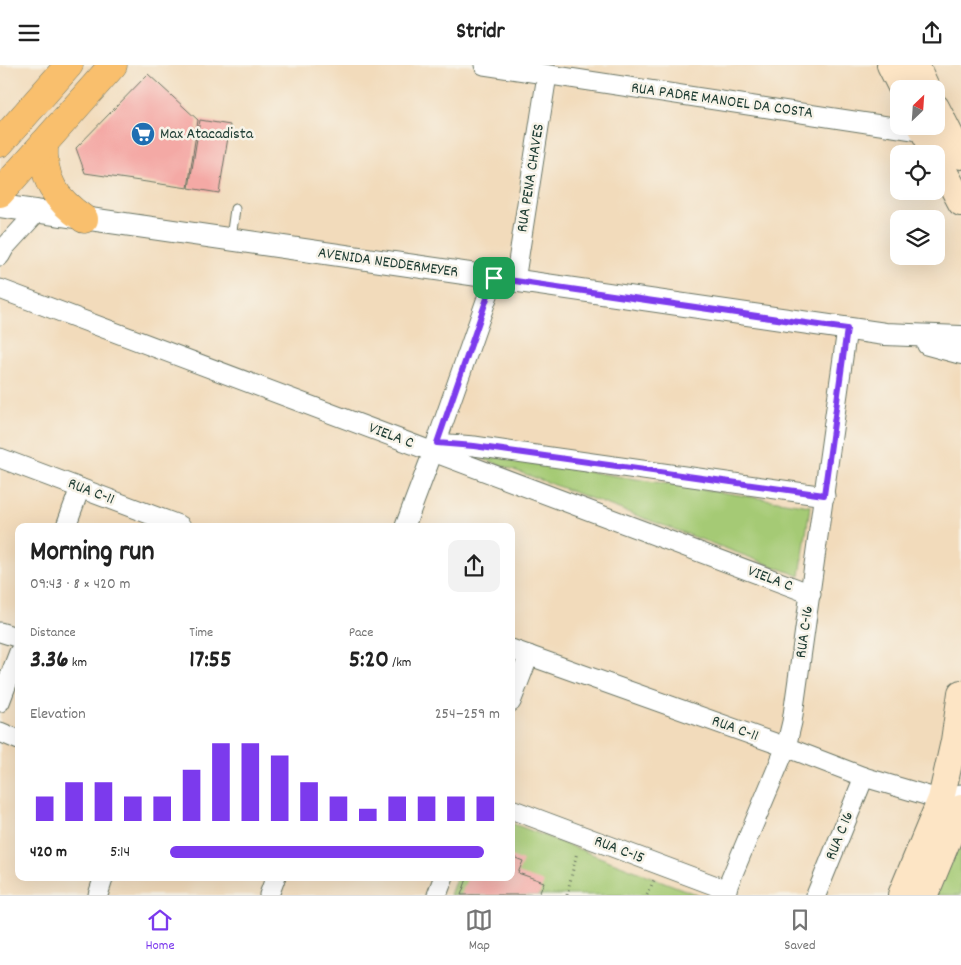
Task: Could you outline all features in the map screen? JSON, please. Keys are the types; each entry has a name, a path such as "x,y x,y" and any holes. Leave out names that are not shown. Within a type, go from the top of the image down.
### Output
{"main road":[{"path":"0,143 69,65"},
{"path":"0,193 113,65"},
{"path":"890,65 898,80"},
{"path":"916,65 923,80"},
{"path":"941,142 961,203"},
{"path":"44,143 43,159 46,174 52,187 60,200 84,219"},
{"path":"925,895 954,800 954,741 961,693"},
{"path":"901,895 954,800"}],"street":[{"name":"RUA PADRE MANOEL DA COSTA","path":"484,65 941,142"},
{"name":"RUA PENA CHAVES","path":"406,523 504,279 547,75"},
{"name":"AVENIDA NEDDERMEYER","path":"0,206 896,336 961,353"},
{"path":"0,257 4,247 37,212"},
{"name":"VIELA C","path":"0,289 435,448 811,594"},
{"name":"RUA C-16","path":"726,893 786,747 792,722 847,329"},
{"name":"AVENIDA NEDDERMEYER","path":"896,336 961,337"},
{"path":"435,448 474,446 824,495"},
{"name":"RUA C-11","path":"0,458 173,523"},
{"path":"67,523 80,488"},
{"path":"0,632 15,637"},
{"name":"RUA C-11","path":"515,650 786,747 864,777 954,800"},
{"path":"515,692 529,655"},
{"path":"0,703 15,663"},
{"path":"0,732 15,738"},
{"name":"RUA C 16","path":"816,895 864,777"},
{"name":"RUA C-15","path":"515,811 726,893"},
{"path":"98,895 102,881"},
{"path":"269,895 274,881"},
{"path":"437,895 442,881"}],"lane":[{"path":"230,240 235,209"}],"path":[{"path":"566,895 580,835"}],"green space":[{"path":"468,453 810,506 800,576"},
{"path":"515,825 698,895 450,895 455,881 515,881"},
{"path":"961,832 961,895 934,895"}],"building":[{"name":"Max Atacadista","path":"148,74 198,120 188,188 85,173 76,148"},
{"path":"200,120 230,125 219,193 189,188"},
{"path":"515,858 523,861 518,873 544,882 539,895 461,895 466,881 515,881"}],"place":[{"name":"Max Atacadista","path":"143,134"}],"route":[{"path":"494,278 847,329 824,495 474,446 437,443 494,278"}]}
